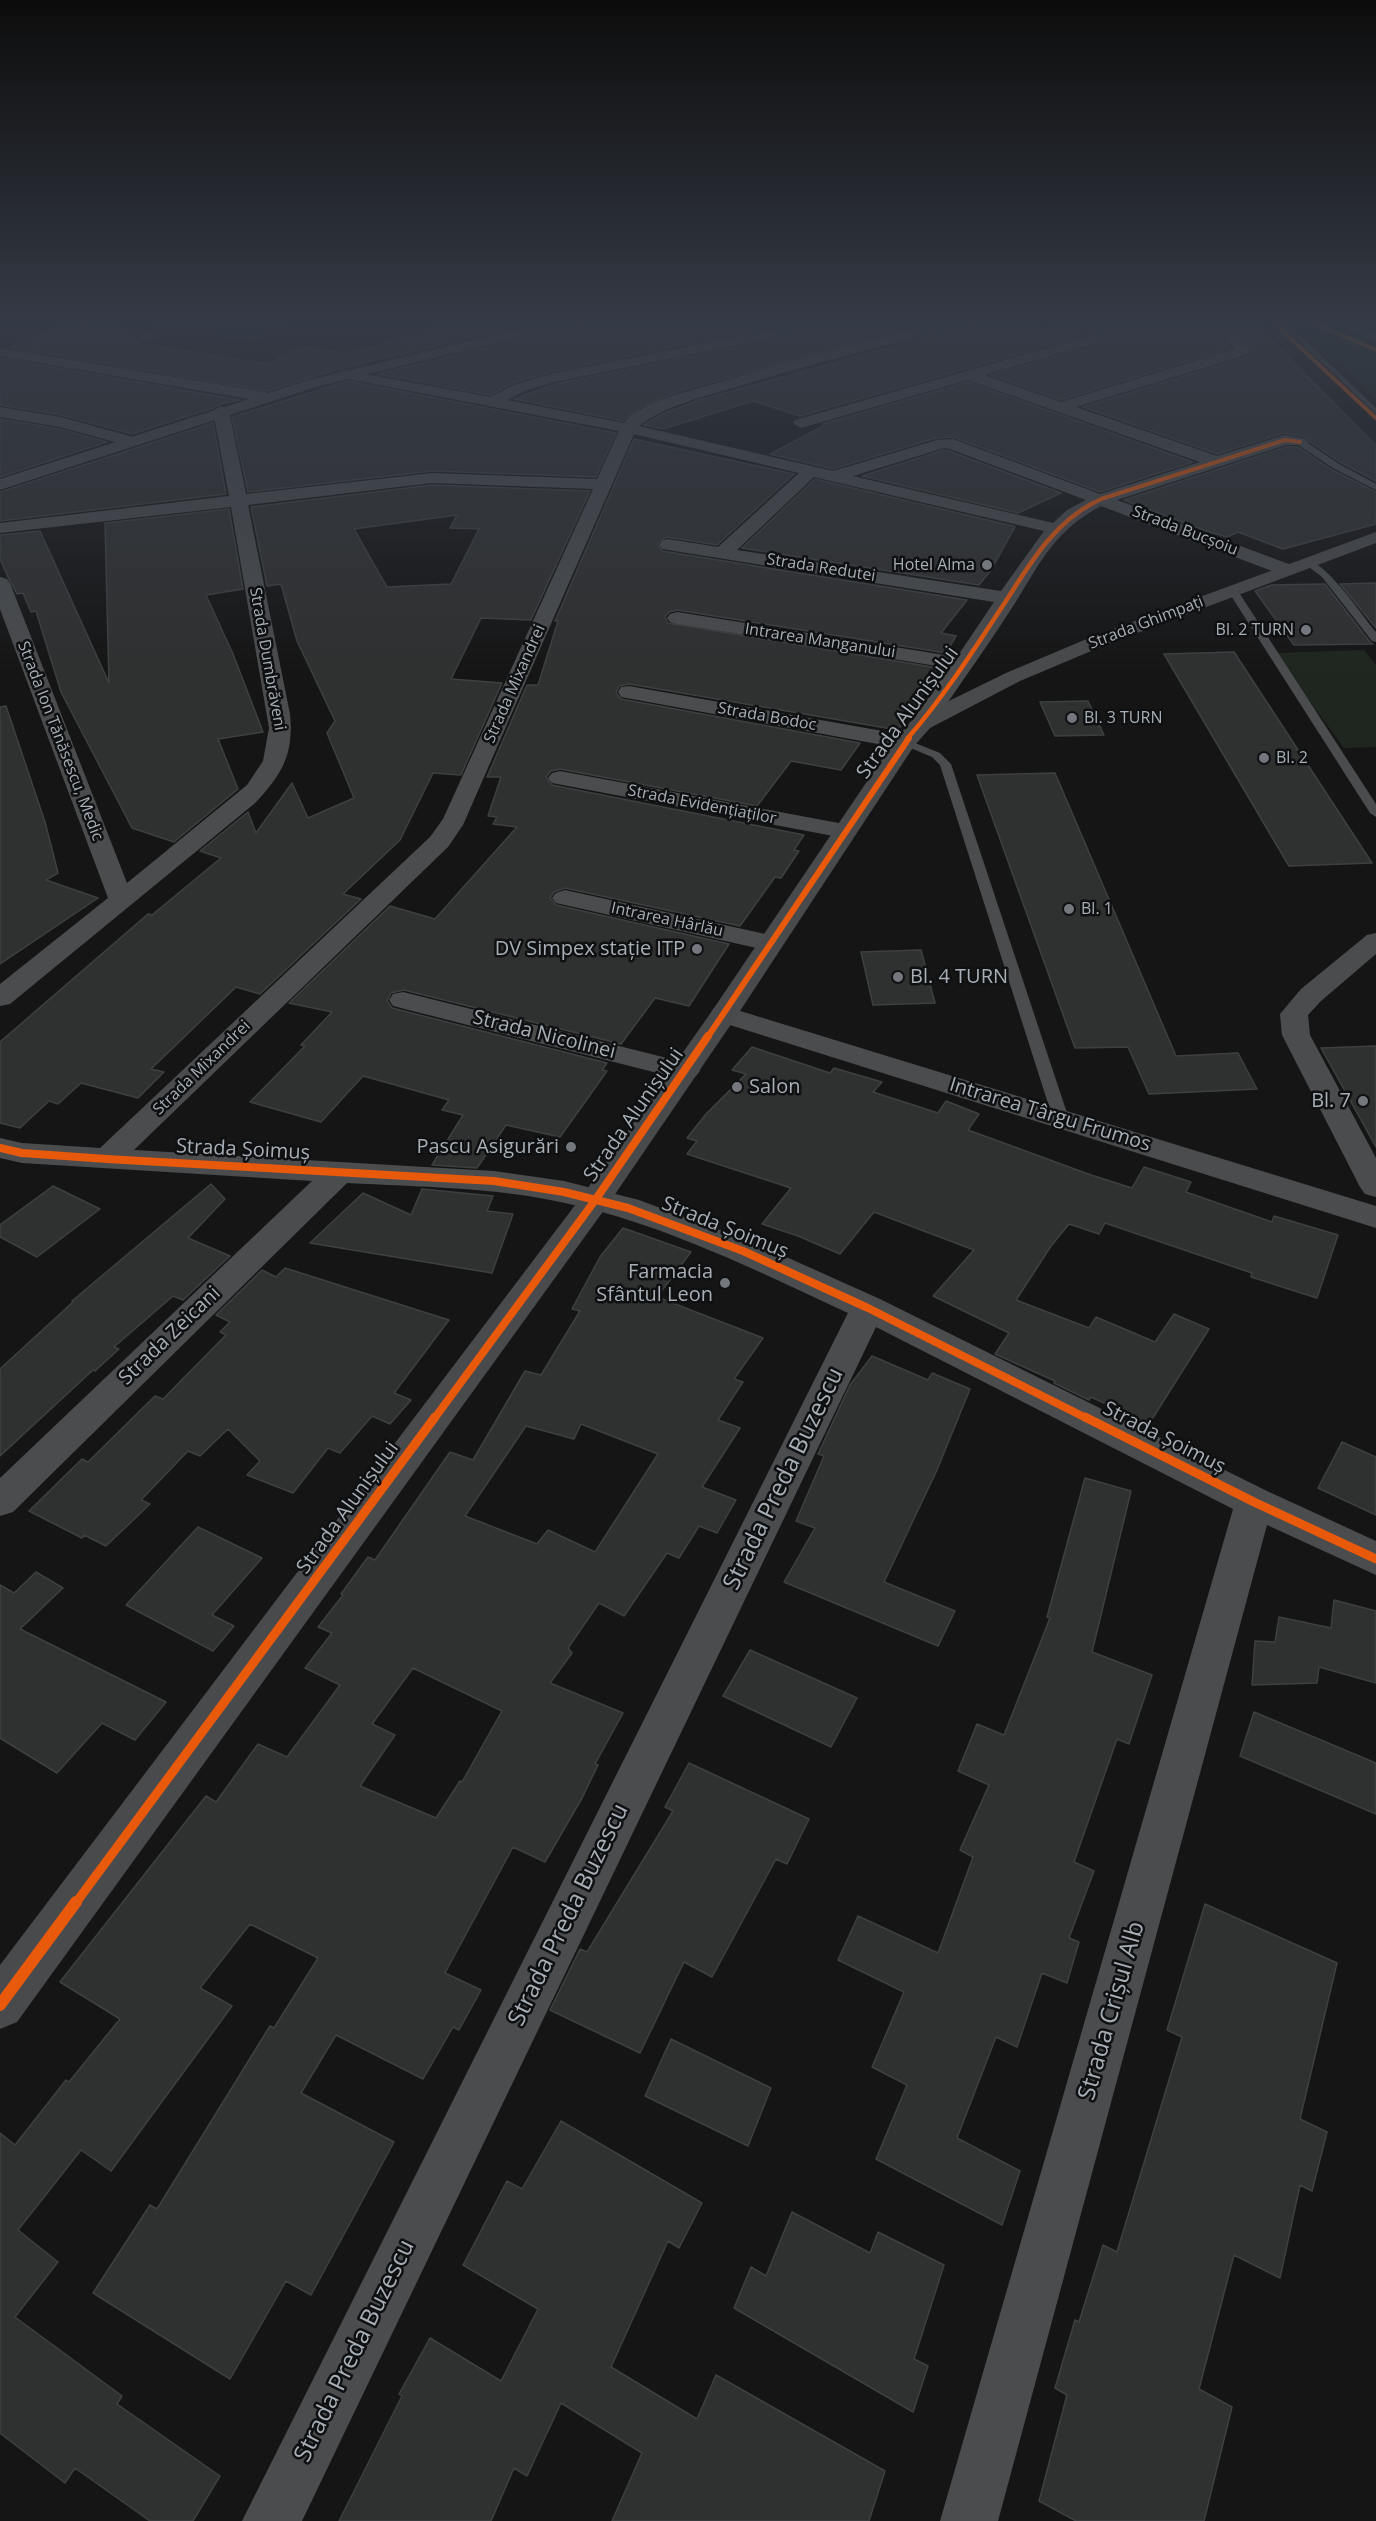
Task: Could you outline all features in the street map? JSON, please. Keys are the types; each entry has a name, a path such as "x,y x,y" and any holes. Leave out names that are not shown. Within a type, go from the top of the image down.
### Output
{"street":[{"path":"118,438 130,441"},
{"path":"0,485 140,438"},
{"name":"Strada Dumbrăveni","path":"0,998 246,799 265,778 277,756 281,737 279,714 226,438"},
{"name":"Strada Mixandrei","path":"107,1159 439,842 455,820 624,438"},
{"path":"668,438 1056,529"},
{"path":"1148,438 1217,462"},
{"name":"Strada Alunișului","path":"0,2005 596,1199 685,1071 844,831 964,664 1047,538 1082,508 1101,499 1285,440 1300,442"},
{"name":"Strada Bucșoiu","path":"833,477 948,443 1287,570"},
{"path":"723,553 810,472"},
{"path":"0,528 432,478 604,484"},
{"name":"Strada Ghimpați","path":"913,732 1013,677 1069,653 1376,537"},
{"name":"Strada Redutei","path":"668,545 1008,598"},
{"name":"Strada Ion Tănăsescu, Medic","path":"0,582 121,900"},
{"name":"Intrarea Manganului","path":"677,618 964,664"},
{"name":"Strada Bodoc","path":"629,692 913,732"},
{"name":"Strada Evidențiaților","path":"560,778 844,831"},
{"name":"Intrarea Hârlău","path":"565,898 770,943"},
{"path":"1376,941 1311,995 1294,1014 1296,1035 1376,1187"},
{"name":"Strada Nicolinei","path":"403,1000 685,1071"},
{"name":"Intrarea Târgu Frumos","path":"723,1014 1376,1217"},
{"name":"Strada Șoimuș","path":"7,1157 107,1159 341,1171 505,1183 596,1199 669,1222 743,1251 868,1308 1254,1502 1376,1559"},
{"name":"Strada Zeicani","path":"0,1501 341,1171"},
{"name":"Strada Preda Buzescu","path":"271,2521 868,1308"},
{"name":"Strada Crișul Alb","path":"969,2521 1254,1502"}],"lane":[{"name":"Strada Alunișului","path":"1300,442 1336,466 1376,487"},
{"path":"1308,562 1325,575 1376,639"},
{"path":"1233,591 1376,813"},
{"name":"Strada Alunișului","path":"913,732 945,764 1061,1119"}],"shaded area":[{"path":"1364,650 1376,665 1376,747 1344,748 1274,653"}],"building":[{"path":"0,438 91,438 107,442 0,477"},
{"path":"168,438 216,438 226,494 0,521 0,492"},
{"path":"236,438 614,438 596,477 432,471 248,492"},
{"path":"801,438 942,438 833,469 770,454"},
{"path":"955,438 1125,438 1193,462 1100,492"},
{"path":"1170,438 1269,438 1217,454"},
{"path":"1307,438 1369,438 1376,445 1376,481 1340,462"},
{"path":"634,439 794,474 717,545 667,537 657,544 662,551 967,600 941,633 956,636 946,653 677,610 669,612 665,617 668,623 938,668 926,690 898,730 629,684 619,686 616,693 621,699 860,743 841,770 791,761 757,806 560,769 551,771 546,777 552,785 804,835 794,850 799,851 781,878 775,877 740,926 565,888 554,892 550,898 556,905 729,944 689,1006 655,998 621,1044 404,990 391,993 387,1001 392,1008 607,1063 602,1070 607,1071 560,1137 506,1125 477,1168 432,1165 463,1115 442,1110 449,1100 363,1076 321,1122 250,1102 305,1046 301,1045 332,1012 289,1003 390,906 435,919 517,827 493,824 497,817 488,816 501,777 487,777 527,685 538,685 558,621 555,621"},
{"path":"1286,447 1298,447 1332,470 1376,492 1376,524 1283,549 1238,532 1227,537 1206,531 1124,500"},
{"path":"944,450 1061,493 1018,513 862,476"},
{"path":"815,479 1015,527 991,570 979,585 742,548"},
{"path":"432,485 590,491 531,620 481,618 451,679 502,683 461,775 433,773 400,840 343,894 361,899 260,994 236,987 151,1069 164,1072 138,1098 81,1083 58,1104 49,1101 20,1128 0,1123 0,1042 148,914 152,915 221,858 200,851 248,812 256,833 292,783 308,818 354,798 327,733 335,721 297,641 281,584 267,586 251,507","holes":["457,515 450,528 479,529 451,584 387,587 354,529"]},
{"path":"229,509 243,589 206,595 233,654 263,732 218,739 238,789 174,842 132,828 61,692 36,611 31,612 23,593 17,594 8,577 0,559 0,535 40,531 109,683 105,523"},
{"path":"1376,583 1376,628 1340,584"},
{"path":"1325,584 1373,644 1294,645 1255,591 1271,585"},
{"name":"Bl. 2","path":"1234,652 1372,863 1289,866 1164,654"},
{"name":"Bl. 3 TURN","path":"1088,701 1104,735 1055,736 1040,702"},
{"path":"6,706 45,822 58,873 46,880 98,898 0,964 0,707"},
{"name":"Bl. 1","path":"1055,773 1176,1056 1238,1053 1257,1089 1149,1094 1128,1047 1075,1048 977,775"},
{"name":"Bl. 4 TURN","path":"921,950 935,1003 873,1005 861,952"},
{"name":"Bl. 7","path":"1376,1046 1376,1147 1321,1048"},
{"path":"752,1047 830,1073 834,1068 882,1082 873,1092 938,1113 946,1101 979,1114 968,1130 1091,1175 1132,1188 1144,1167 1191,1182 1186,1192 1272,1222 1274,1216 1338,1235 1317,1298 1251,1277 1252,1273 1105,1223 1099,1234 1069,1224 1051,1246 1016,1300 1089,1328 1096,1317 1155,1342 1174,1314 1209,1329 1149,1424 1091,1397 1089,1400 1054,1383 1055,1381 995,1354 1009,1333 933,1296 974,1250 874,1212 840,1254 762,1224 791,1188 687,1154 697,1141 687,1138 706,1114 746,1074 732,1070"},
{"path":"211,1184 225,1199 188,1238 230,1256 183,1300 173,1296 114,1347 119,1349 0,1456 0,1369 72,1301"},
{"path":"53,1186 100,1209 37,1257 0,1237 0,1225"},
{"path":"422,1189 493,1196 487,1211 513,1214 492,1273 310,1243 363,1193 411,1215"},
{"path":"623,1228 691,1252 657,1297 763,1338 734,1379 743,1382 718,1420 740,1428 702,1487 736,1500 717,1533 699,1526 679,1558 667,1553 624,1616 599,1603 568,1648 572,1653 550,1683 623,1713 595,1764 598,1765 582,1798 545,1862 513,1847 445,1973 481,1990 459,2030 453,2027 423,2079 336,2035 301,2093 394,2142 311,2295 286,2281 230,2379 93,2293 150,2205 157,2209 270,2026 274,2028 318,1958 250,1924 200,1988 232,2006 111,2171 81,2150 18,2230 58,2262 15,2317 122,2396 117,2404 220,2476 193,2521 150,2521 75,2468 65,2483 0,2433 0,2133 15,2145 66,2080 69,2082 120,2019 60,1982 206,1796 216,1802 258,1744 287,1757 340,1685 305,1668 332,1633 318,1627 368,1557 375,1560 450,1452 473,1460 525,1371 541,1375 580,1311 572,1309 600,1257","holes":["581,1424 658,1454 595,1552 548,1530 537,1544 465,1516 526,1426 574,1439","413,1668 502,1711 462,1782 460,1781 436,1818 360,1786 395,1735 372,1724"]},
{"path":"285,1268 449,1320 394,1393 411,1400 390,1424 372,1416 340,1453 328,1448 293,1493 247,1475 260,1461 228,1429 200,1456 188,1451 141,1500 150,1504 106,1546 84,1535 82,1538 29,1511 82,1459 88,1462 155,1396 163,1399 226,1335 220,1332 230,1322 216,1315 262,1270 276,1277"},
{"path":"872,1356 928,1380 932,1373 970,1389 937,1470 884,1582 955,1611 938,1646 784,1582 815,1528 796,1521 824,1456 818,1454 850,1385"},
{"path":"1342,1442 1376,1457 1376,1515 1318,1488"},
{"path":"1085,1478 1131,1491 1092,1652 1152,1675 1129,1744 1117,1739 1074,1862 1094,1871 1069,1938 1079,1942 1067,1983 1042,1973 1017,2047 996,2037 957,2138 1020,2171 1002,2225 876,2159 907,2085 872,2067 904,1992 838,1960 858,1916 938,1953 973,1857 960,1850 989,1785 958,1771 977,1724 1004,1735 1050,1618 1047,1617"},
{"path":"198,1527 262,1558 212,1615 234,1626 213,1651 126,1605"},
{"path":"36,1572 63,1588 20,1629 166,1702 135,1740 102,1723 57,1773 0,1738 0,1585 14,1593"},
{"path":"1334,1600 1376,1611 1376,1683 1319,1667 1317,1683 1252,1685 1255,1641 1275,1642 1279,1617 1331,1628"},
{"path":"750,1650 857,1698 831,1747 723,1696"},
{"path":"1254,1712 1376,1763 1376,1814 1240,1756"},
{"path":"689,1763 809,1819 787,1864 776,1859 712,1977 684,1962 640,2053 550,2010 580,1949 587,1952 673,1811 665,1807"},
{"path":"1205,1904 1337,1963 1300,2119 1327,2132 1312,2191 1300,2185 1280,2278 1234,2255 1199,2389 1232,2407 1204,2521 1076,2521 1039,2501 1067,2395 1055,2388 1075,2320 1079,2322 1103,2245 1117,2252 1182,2037 1167,2030"},
{"path":"671,2039 771,2088 748,2146 645,2096"},
{"path":"561,2121 702,2203 679,2248 668,2241 611,2367 697,2419 716,2375 885,2471 869,2521 612,2521 642,2453 561,2403 527,2476 514,2468 491,2521 339,2521 402,2396 399,2394 430,2338 501,2381 538,2309 463,2265 507,2181 522,2189"},
{"path":"792,2212 870,2253 878,2232 944,2265 914,2359 928,2366 913,2412 734,2308 751,2267 766,2276"}],"cycle path":[{"path":"0,2005 596,1199 724,1014 905,742 931,711 1042,547 1068,519 1101,499 1285,440 1300,442"},
{"path":"0,1148 22,1153 107,1159 494,1181 564,1192 628,1208 743,1251 868,1308 1254,1502 1376,1559"}],"place":[{"name":"Hotel Alma","path":"987,565"},
{"name":"Bl. 2 TURN","path":"1306,630"},
{"name":"Bl. 3 TURN","path":"1072,718"},
{"name":"Bl. 2","path":"1264,758"},
{"name":"Bl. 1","path":"1069,909"},
{"name":"DV Simpex stație ITP","path":"697,949"},
{"name":"Bl. 4 TURN","path":"898,977"},
{"name":"Salon","path":"737,1087"},
{"name":"Bl. 7","path":"1363,1101"},
{"name":"Pascu Asigurări","path":"571,1147"},
{"name":"Farmacia Sfântul Leon","path":"725,1283"}]}
